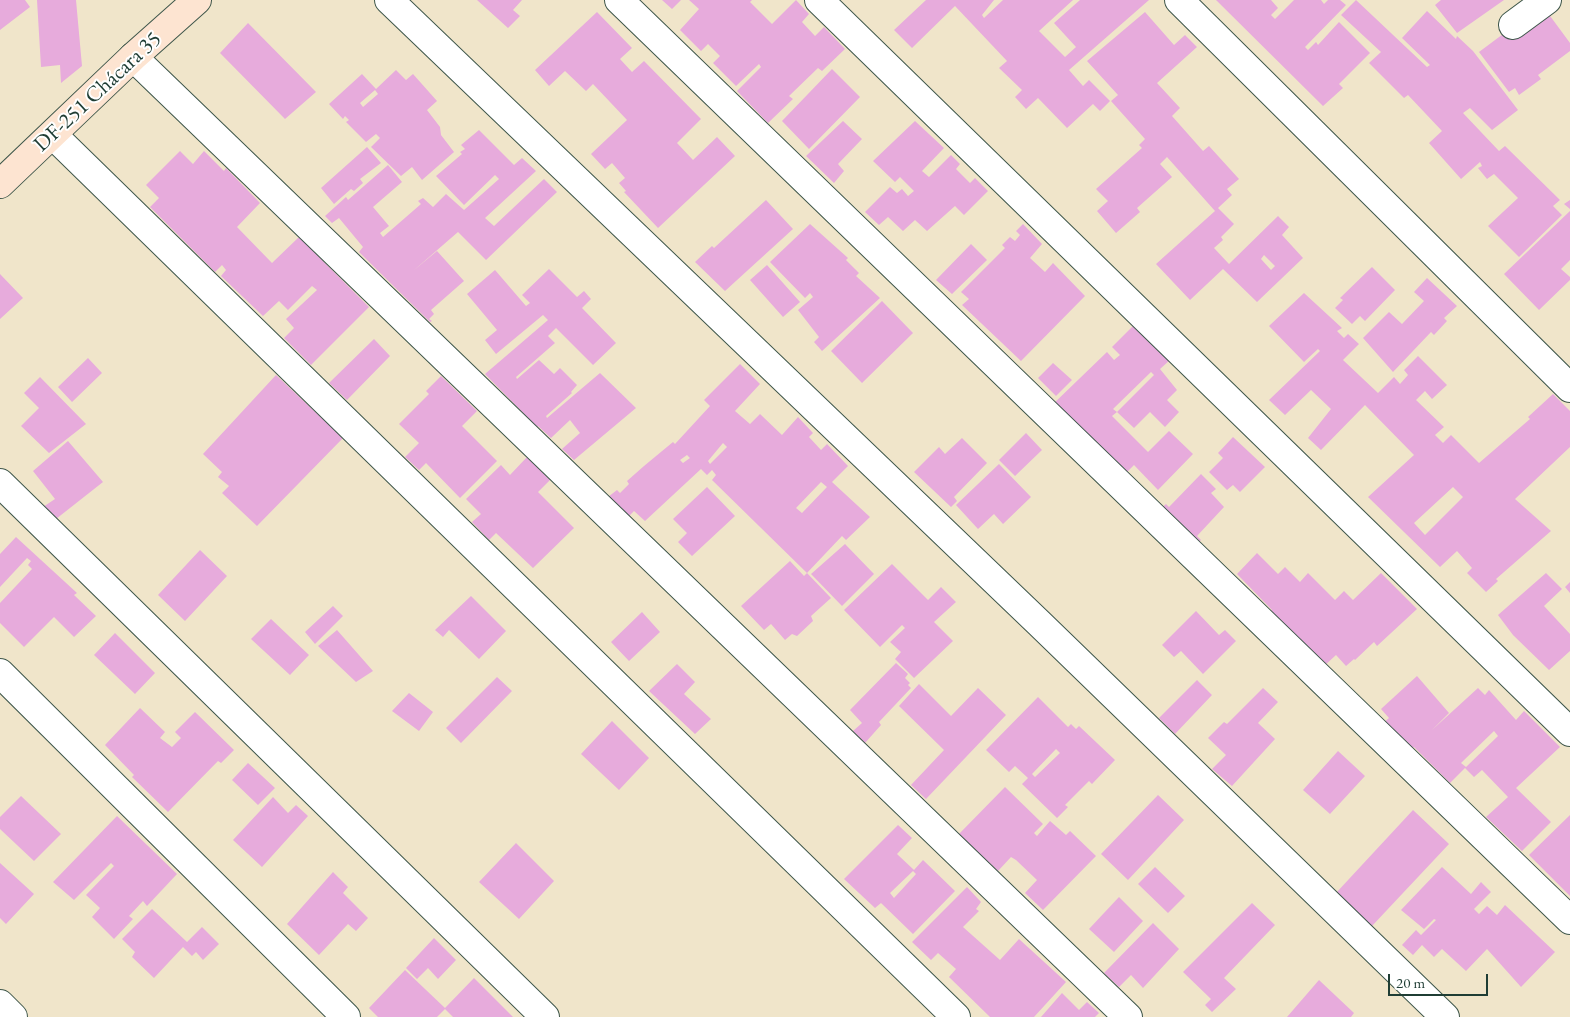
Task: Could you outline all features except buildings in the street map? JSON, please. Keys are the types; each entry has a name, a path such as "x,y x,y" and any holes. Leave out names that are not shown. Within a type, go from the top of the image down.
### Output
{"street":[{"name":"DF-251 Chácara 35","path":"0,184 133,56 197,0"},
{"path":"389,0 1054,638 1445,1017"},
{"path":"619,0 1570,920"},
{"path":"819,0 1570,732"},
{"path":"1179,0 1570,388"},
{"path":"1513,25 1547,0"},
{"path":"133,56 1128,1017"},
{"path":"53,135 948,1014"},
{"path":"0,483 546,1017"},
{"path":"0,673 346,1017"},
{"path":"0,1004 13,1017"}]}
